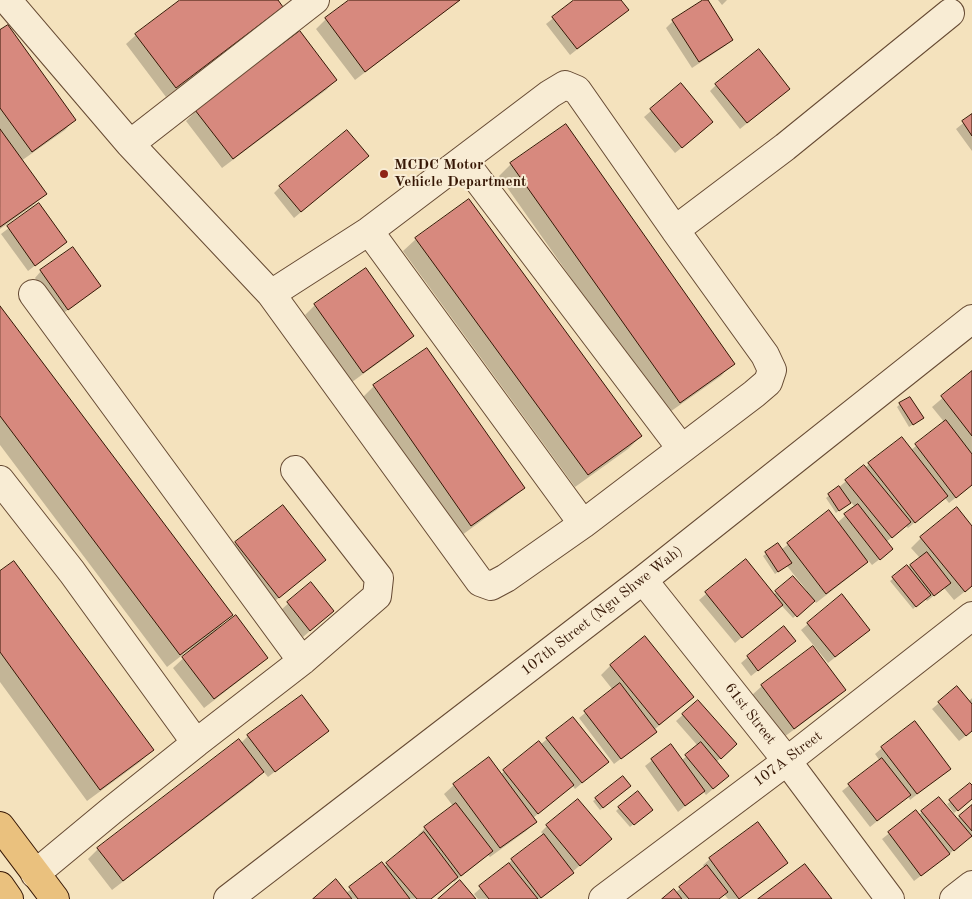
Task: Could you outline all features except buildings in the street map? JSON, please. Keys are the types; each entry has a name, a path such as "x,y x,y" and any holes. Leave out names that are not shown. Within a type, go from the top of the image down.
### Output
{"main road":[{"path":"0,826 55,899"},
{"path":"0,886 9,899"}],"street":[{"path":"7,0 130,144 271,294 480,582 491,586 506,578 583,524 754,394 768,382 772,370 765,355 577,90 565,85 550,94 369,231 271,294"},
{"path":"130,144 315,0"},
{"path":"675,230 785,147 950,13"},
{"path":"463,160 681,448"},
{"path":"369,231 583,524"},
{"path":"34,294 302,661"},
{"name":"107th Street (Ngu Shwe Wah)","path":"228,899 644,580 972,319"},
{"path":"35,874 196,743 302,661 378,596 379,578 295,470"},
{"path":"0,480 72,572 196,743"},
{"name":"61st Street","path":"644,580 787,761 890,899"},
{"name":"107A Street","path":"608,897 787,761 972,616"},
{"path":"954,899 972,885"}],"place":[{"name":"MCDC Motor Vehicle Department","path":"384,174"}]}
